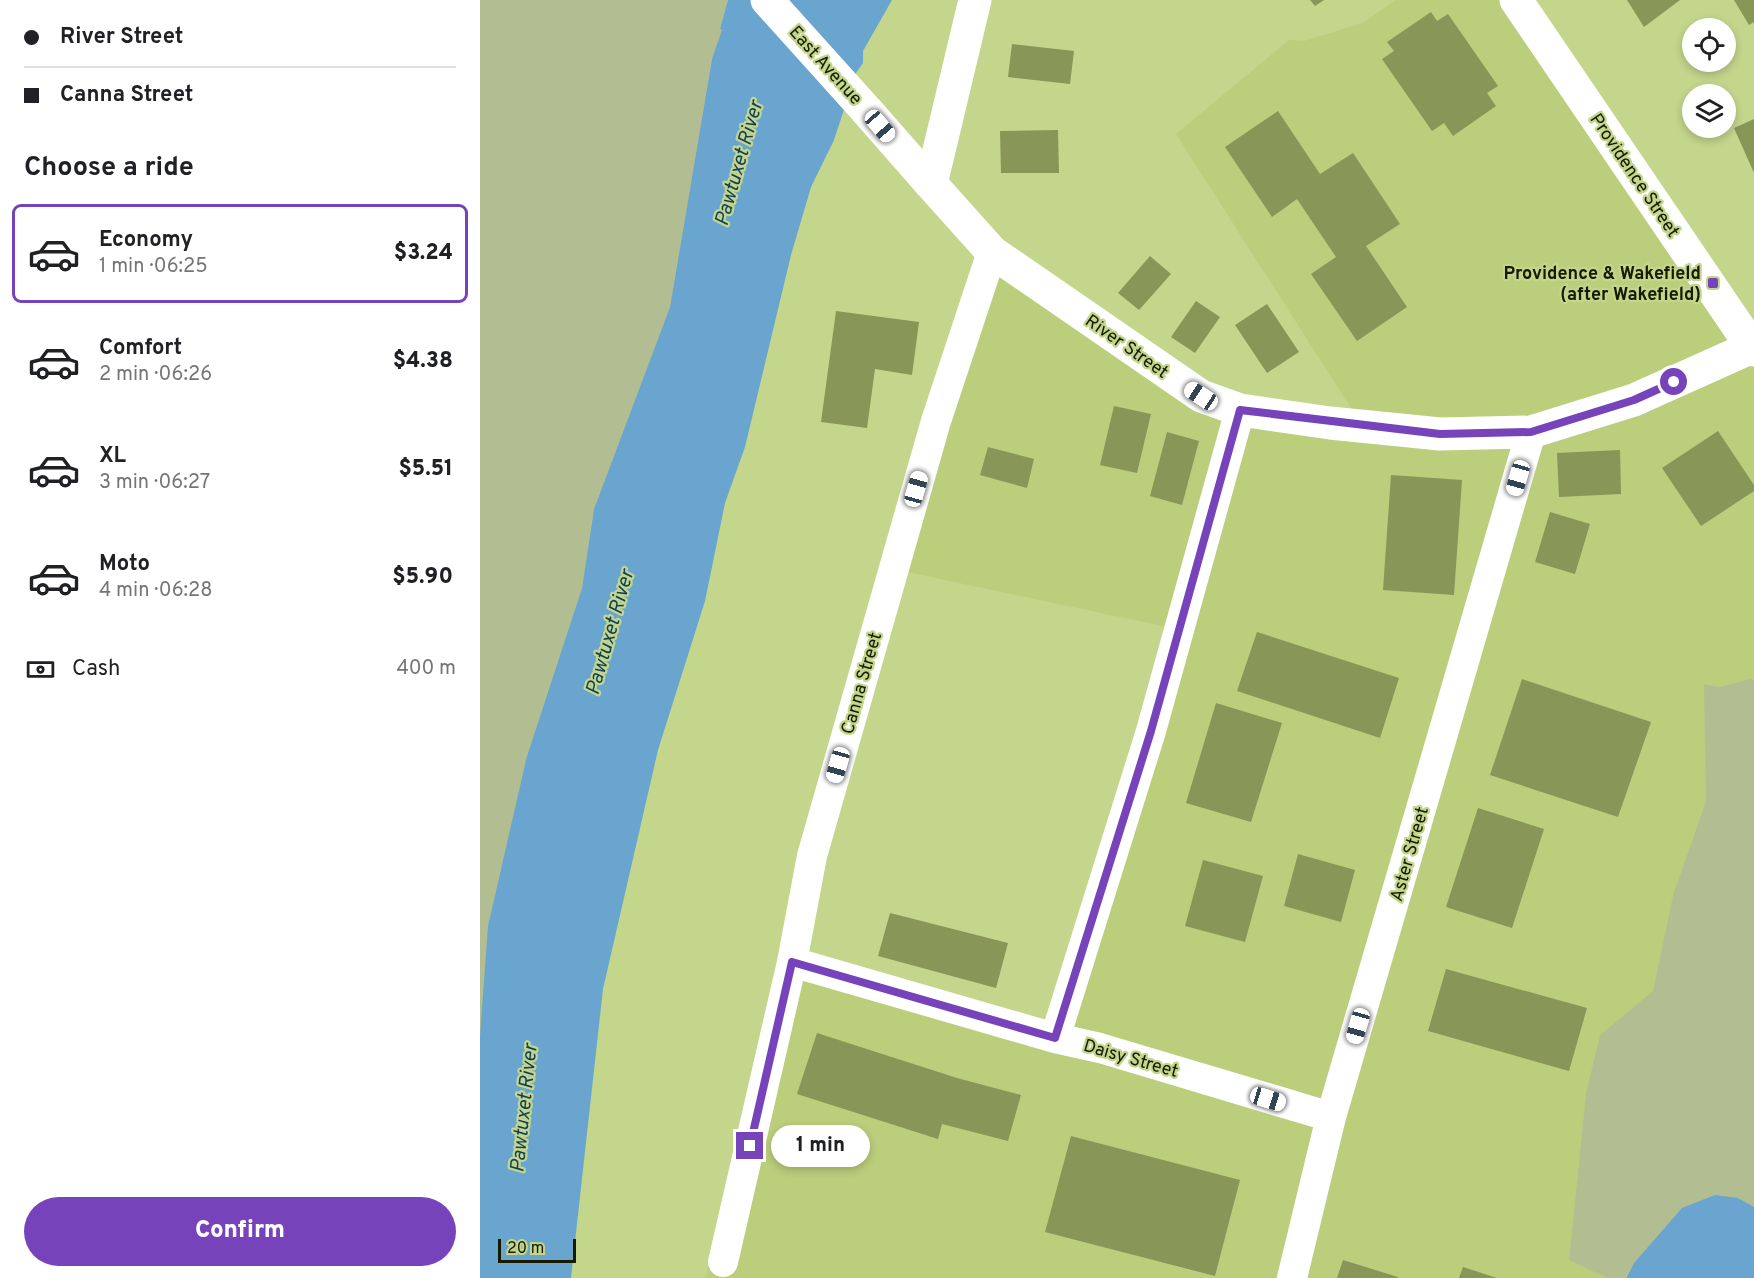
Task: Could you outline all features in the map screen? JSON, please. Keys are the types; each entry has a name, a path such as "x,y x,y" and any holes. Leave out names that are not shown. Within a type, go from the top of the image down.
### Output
{"main road":[{"name":"East Avenue","path":"767,0 931,184"},
{"path":"931,184 975,0"},
{"name":"Providence Street","path":"1516,0 1753,347"},
{"name":"River Street","path":"931,184 992,252 1201,396 1240,410 1440,434 1531,432 1634,400 1753,347"}],"street":[{"name":"Canna Street","path":"723,1262 792,962 812,856 936,421 992,252"},
{"path":"1055,1038 1151,731 1240,410"},
{"name":"Aster Street","path":"1292,1278 1331,1118 1531,432"},
{"name":"Daisy Street","path":"792,962 1055,1038 1100,1048 1331,1118"}],"shaded area":[{"path":"480,0 728,0 720,29 723,29 712,59 670,307 594,509 582,588 527,756 480,1036"},
{"path":"1396,0 1514,0 1754,349 1754,680 1720,687 1705,684 1706,801 1673,895 1653,992 1600,1035 1586,1093 1569,1259 1607,1278 705,1278 796,968 1050,1039 1177,629 898,570 983,252 1226,398 1358,419 1176,134 1289,40 1304,41 1363,23"},
{"path":"1754,680 1754,1207 1738,1198 1634,1263 1625,1278 1607,1278 1569,1260 1586,1093 1600,1035 1653,991 1673,895 1706,801 1704,684 1720,687"}],"water":[{"name":"Pawtuxet River","path":"728,0 892,0 863,51 863,63 856,73 834,140 811,187 791,255 745,447 725,503 705,601 658,750 603,989 571,1278 480,1278 480,1036 488,926 527,756 582,588 594,509 670,307 712,59 722,30 720,29"},
{"path":"1715,1195 1738,1198 1754,1207 1754,1278 1626,1278 1634,1263 1682,1208"}],"building":[{"path":"1310,0 1324,0 1315,6"},
{"path":"1627,0 1680,0 1644,27"},
{"path":"1734,0 1754,0 1754,22 1749,25"},
{"path":"1431,12 1437,21 1448,14 1498,86 1487,93 1496,106 1453,136 1444,123 1432,131 1382,59 1394,51 1387,42"},
{"path":"1012,44 1074,51 1070,84 1008,77"},
{"path":"1278,111 1320,174 1353,153 1400,224 1366,246 1407,307 1357,341 1311,274 1336,257 1297,199 1272,217 1225,147"},
{"path":"1754,119 1754,173 1736,132 1736,127"},
{"path":"1058,130 1059,173 1001,173 1000,131"},
{"path":"1150,256 1171,274 1139,310 1118,293"},
{"path":"1196,301 1220,317 1195,353 1171,337"},
{"path":"1267,304 1299,352 1267,373 1235,325"},
{"path":"836,311 919,322 912,375 875,369 867,428 821,422"},
{"path":"1114,406 1151,414 1137,473 1100,465"},
{"path":"1718,431 1754,485 1754,491 1701,526 1662,468"},
{"path":"1167,432 1199,441 1182,505 1150,496"},
{"path":"988,447 1034,459 1027,488 980,475"},
{"path":"1620,450 1621,494 1559,497 1557,453"},
{"path":"1391,475 1462,480 1454,595 1383,590"},
{"path":"1550,512 1590,524 1575,574 1535,562"},
{"path":"1257,632 1399,678 1380,738 1237,691"},
{"path":"1522,679 1651,722 1618,817 1490,775"},
{"path":"1216,703 1282,723 1251,822 1186,803"},
{"path":"1478,808 1544,829 1512,928 1446,907"},
{"path":"1298,854 1355,870 1341,922 1284,906"},
{"path":"1203,860 1263,876 1245,942 1185,926"},
{"path":"890,913 1008,943 996,988 878,956"},
{"path":"1446,969 1587,1008 1569,1071 1428,1031"},
{"path":"817,1033 957,1078 1021,1095 1008,1141 942,1124 938,1139 797,1094"},
{"path":"1071,1136 1240,1180 1215,1276 1045,1232"},
{"path":"1343,1260 1398,1277 1398,1278 1337,1278"},
{"path":"1463,1267 1497,1278 1459,1278"}],"place":[{"name":"Providence & Wakefield (after Wakefield)","path":"1713,283"}],"route":[{"path":"750,1146 792,962 1055,1038 1151,731 1240,410 1330,423 1440,434 1531,432 1567,423 1634,400 1674,382"}]}
